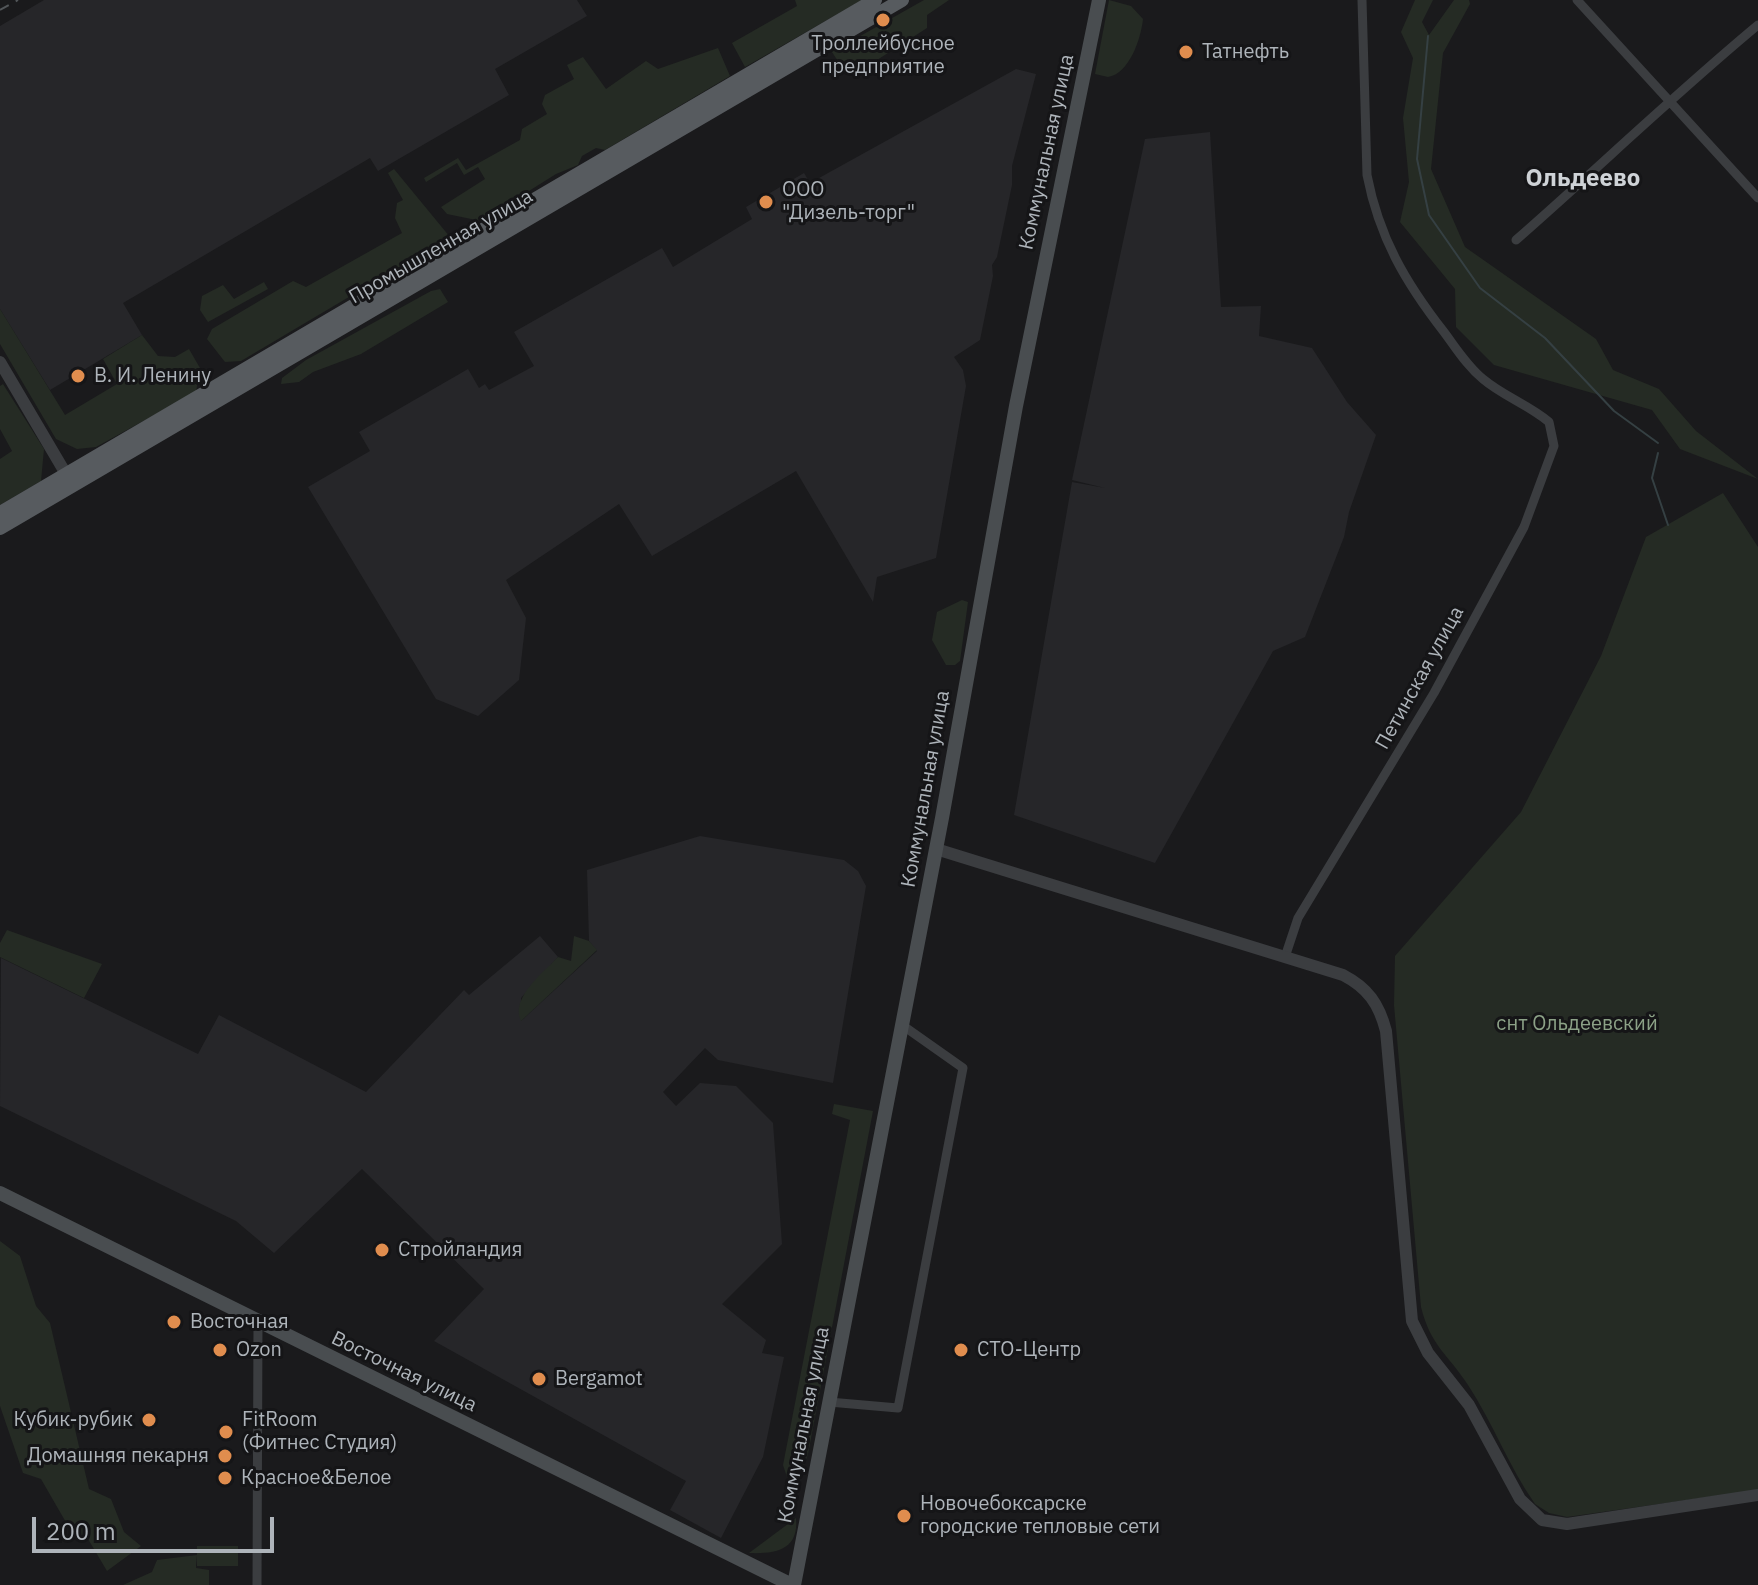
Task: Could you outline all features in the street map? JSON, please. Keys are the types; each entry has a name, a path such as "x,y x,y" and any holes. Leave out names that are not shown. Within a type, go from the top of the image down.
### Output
{"main road":[{"name":"Промышленная улица","path":"816,42 875,0"},
{"name":"Промышленная улица","path":"0,528 70,480 816,42 902,0"},
{"name":"Коммунальная улица","path":"793,1585 936,849 1016,406 1099,0"},
{"name":"Промышленная улица","path":"0,513 70,480 90,461 227,388"},
{"name":"Восточная улица","path":"0,1193 793,1585"}],"street":[{"name":"Петинская улица","path":"1285,957 1298,918 1434,693 1524,527 1554,446 1549,422 1508,398 1468,363 1409,287 1393,260 1372,202 1367,175 1362,0"},
{"path":"1577,0 1758,198"},
{"path":"1516,240 1609,158 1667,100 1758,25"},
{"path":"0,362 70,480"},
{"path":"55,456 69,462 90,461"},
{"path":"936,849 1285,957 1359,983 1382,1015 1412,1321 1428,1353 1469,1405 1530,1512 1551,1523 1567,1524 1758,1495"},
{"path":"829,1402 898,1408 963,1068 902,1025"},
{"path":"257,1585 258,1323"}],"shaded area":[{"path":"44,0 577,0 587,16 495,69 509,95 378,171 370,158 123,303 142,335 50,390 0,309 0,26"},
{"path":"1016,69 1036,74 1012,166 1012,185 997,257 992,265 993,276 980,340 954,357 963,370 966,386 936,558 877,577 873,602 796,471 652,556 619,504 506,580 526,618 519,680 478,716 436,699 308,487 370,451 359,432 468,369 479,388 485,384 489,390 534,366 514,332 662,248 673,267 752,219 746,207 804,173 810,183"},
{"path":"1210,132 1221,307 1261,306 1259,336 1312,348 1347,402 1376,435 1349,512 1344,537 1305,637 1273,651 1155,863 1014,815 1072,482 1105,488 1072,480 1145,139"},
{"path":"700,836 844,860 858,871 866,886 833,1083 718,1060 705,1048 663,1092 676,1106 700,1083 736,1086 773,1123 782,1244 722,1304 766,1340 762,1353 784,1357 763,1457 721,1538 670,1510 686,1481 434,1341 484,1289 362,1169 274,1253 236,1221 0,1106 1,958 198,1054 219,1015 366,1092 464,990 469,995 540,936 558,957 521,998 521,1021 597,951 589,941 587,870"}],"green space":[{"path":"795,0 862,0 745,67 732,43 797,6"},
{"path":"924,0 949,0 927,15 927,28 863,69 845,72 832,52"},
{"path":"1109,0 1131,6 1143,19 1137,45 1128,63 1108,77 1095,74"},
{"path":"1415,0 1433,0 1422,22 1429,35 1454,0 1469,0 1470,4 1443,53 1431,169 1465,247 1596,339 1613,370 1659,389 1696,431 1758,479 1680,449 1652,410 1494,365 1456,327 1455,289 1400,222 1409,182 1403,118 1413,58 1401,32"},
{"path":"718,48 730,76 605,150 596,148 582,156 578,165 556,174 481,221 447,214 441,207 485,179 478,167 464,175 457,163 426,182 424,178 458,158 466,170 520,140 522,129 547,114 542,104 545,95 574,79 567,65 583,57 606,89 646,61 658,69"},
{"path":"394,169 450,237 241,361 225,362 207,339 212,329 293,281 306,287 402,233 395,218 397,203 403,200 388,173"},
{"path":"264,282 268,289 208,322 200,310 202,296 223,285 234,299"},
{"path":"440,289 448,302 361,354 313,372 299,382 281,384 282,378 306,360 431,291"},
{"path":"0,309 65,415 117,384 103,359 142,335 158,356 175,357 189,349 200,368 196,392 96,447 77,449 56,439 0,344"},
{"path":"3,384 44,449 41,481 0,505 0,459 12,451 0,429 0,386"},
{"name":"снт Ольдеевский","path":"1723,493 1758,547 1758,1490 1567,1517 1549,1513 1535,1504 1477,1400 1435,1341 1425,1321 1421,1307 1394,1005 1395,956 1521,812 1601,656 1646,537"},
{"path":"962,600 968,602 960,661 955,665 946,665 932,640 937,612"},
{"path":"7,930 102,964 84,998 0,957 0,943"},
{"path":"574,936 589,941 597,950 521,1021 519,1012 524,995 558,957 571,961"},
{"path":"834,1104 873,1111 808,1454 803,1468 787,1477 783,1465 850,1120 832,1114"},
{"path":"0,1241 20,1256 36,1306 50,1323 89,1489 111,1499 124,1532 141,1546 107,1571 88,1539 75,1538 41,1479 23,1473 0,1406"},
{"path":"796,1518 794,1537 784,1548 749,1553"},
{"path":"197,1546 238,1546 238,1566 197,1566"},
{"path":"196,1555 196,1568 209,1570 209,1585 123,1585 152,1572 157,1560"}],"waterway":[{"path":"1428,36 1417,159 1429,215 1480,288 1545,338 1614,411 1658,443"},
{"path":"1658,453 1652,478 1668,525"}],"railway":[{"path":"0,10 18,0"}],"place":[{"name":"Троллейбусное предприятие","path":"883,20"},
{"name":"Татнефть","path":"1186,52"},
{"name":"ООО \"Дизель-торг\"","path":"766,202"},
{"name":"В. И. Ленину","path":"78,376"},
{"name":"Стройландия","path":"382,1250"},
{"name":"Восточная","path":"174,1322"},
{"name":"Ozon","path":"220,1350"},
{"name":"СТО-Центр","path":"961,1350"},
{"name":"Bergamot","path":"539,1379"},
{"name":"Кубик-рубик","path":"149,1420"},
{"name":"FitRoom (Фитнес Студия)","path":"226,1432"},
{"name":"Домашняя пекарня","path":"225,1456"},
{"name":"Красное&Белое","path":"225,1478"},
{"name":"Новочебоксарске городские тепловые сети","path":"904,1516"}],"district":[{"name":"Ольдеево","path":"1583,179"}]}
